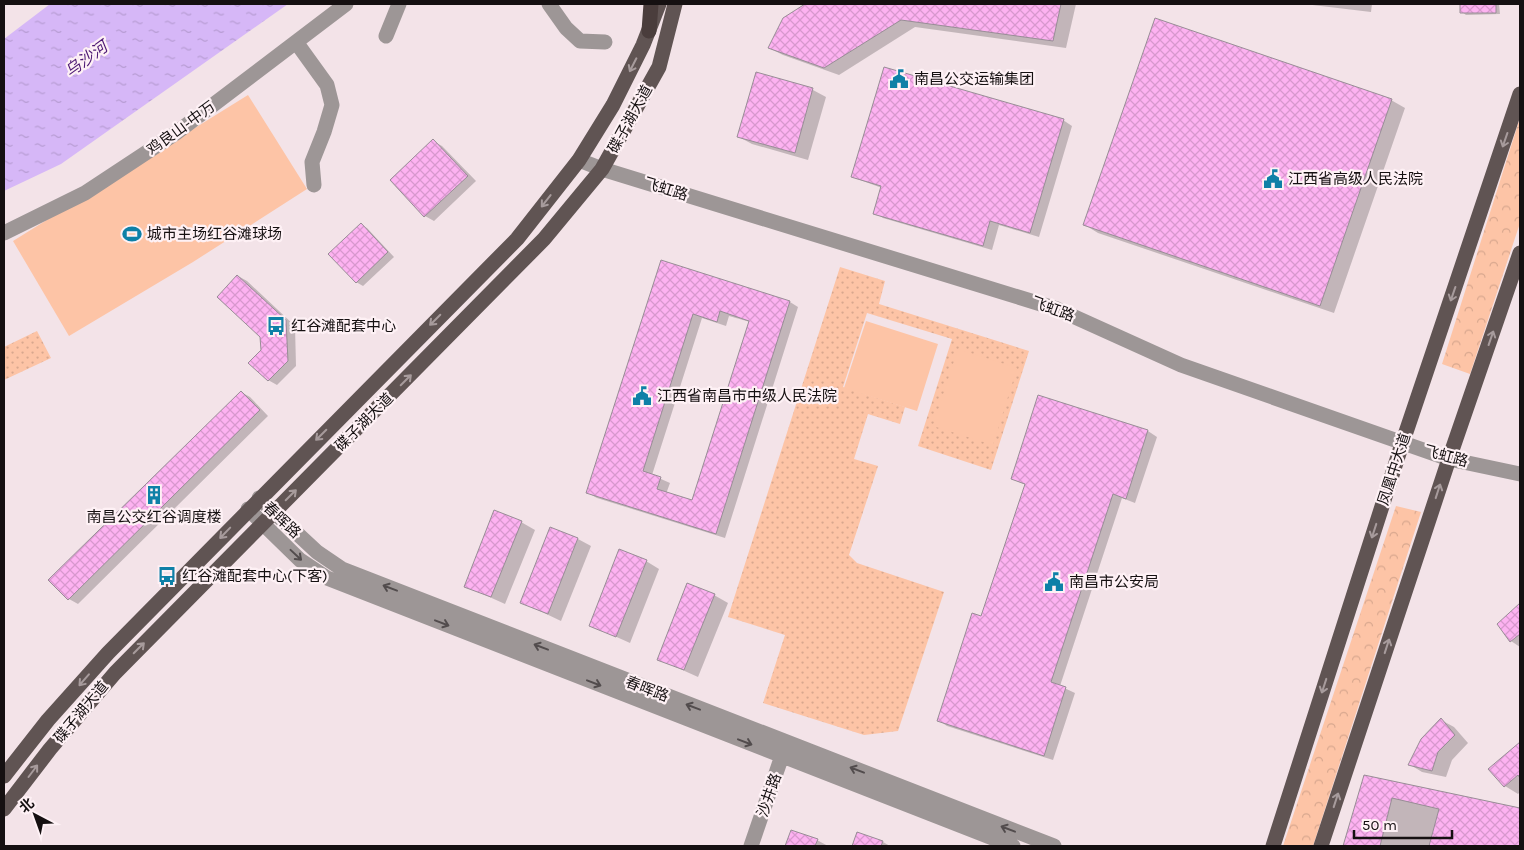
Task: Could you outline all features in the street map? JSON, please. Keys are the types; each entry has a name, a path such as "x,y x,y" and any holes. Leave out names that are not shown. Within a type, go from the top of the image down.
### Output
{"highway":[{"path":"649,31 651,4"}],"main road":[{"name":"碟子湖大道","path":"4,776 48,720 108,653 248,509 517,239 579,160 613,105 649,31 659,4"},
{"name":"碟子湖大道","path":"4,809 50,748 115,673 544,239 602,169 659,67 675,4"},
{"name":"凤凰中大道","path":"1273,846 1402,444 1520,94"},
{"path":"1321,846 1449,459 1520,253"}],"street":[{"name":"鸡良山-中万","path":"4,233 85,194 176,133 346,4"},
{"path":"386,36 400,4"},
{"path":"549,4 566,28 580,41 604,42"},
{"path":"296,42 327,85 332,105 312,162 314,185"},
{"name":"飞虹路","path":"579,160 602,169 1057,309 1181,365 1402,444 1449,459 1520,474"},
{"name":"春晖路","path":"259,498 317,552 342,569 1013,846"},
{"name":"春晖路","path":"248,509 300,560 327,578 784,750 1054,846"},
{"name":"沙井路","path":"751,846 784,750"}],"green space":[{"path":"248,95 307,189 193,262 69,336 13,241"},
{"path":"1520,118 1520,223 1470,374 1442,364"},
{"path":"840,267 885,281 879,304 1029,351 991,470 918,446 952,339 867,313 843,387 905,407 900,424 868,414 854,459 878,466 849,555 857,563 944,592 898,731 864,735 763,703 785,635 728,617"},
{"path":"866,321 938,344 917,411 844,388"},
{"path":"37,331 51,358 4,380 4,347"},
{"path":"958,349 1017,368 993,445 933,426"},
{"path":"1396,506 1421,512 1313,846 1283,846"}],"water":[{"name":"乌沙河","path":"50,4 288,4 61,164 4,191 4,39"}],"building":[{"path":"805,4 1061,4 1053,41 901,20 824,68 768,48 783,18"},
{"path":"1460,4 1496,4 1496,13 1460,13"},
{"path":"1155,18 1392,99 1320,306 1083,225"},
{"path":"884,67 1064,119 1030,233 990,221 983,246 873,214 881,186 851,177"},
{"path":"756,72 813,88 795,153 737,137"},
{"path":"433,139 468,176 424,217 390,180"},
{"path":"361,223 388,252 356,283 328,254"},
{"name":"江西省南昌市中级人民法院","path":"661,260 790,301 716,534 586,493","holes":["720,311 749,321 692,500 657,489 661,477 643,471 693,314 717,322"]},
{"path":"237,275 286,320 288,361 268,381 248,363 261,350 260,337 217,297"},
{"name":"南昌公交红谷调度楼","path":"241,391 260,410 68,600 48,580"},
{"path":"1038,395 1148,430 1126,499 1113,494 1051,682 1066,687 1044,756 937,721 972,613 981,616 1025,484 1011,479"},
{"path":"494,510 522,521 491,597 464,587"},
{"path":"550,527 578,538 548,614 520,603"},
{"path":"619,549 647,560 616,637 589,626"},
{"path":"687,583 715,594 684,670 657,660"},
{"path":"1520,603 1520,634 1510,642 1497,624"},
{"path":"1441,718 1455,735 1438,752 1432,771 1408,765 1421,739"},
{"path":"1520,742 1520,778 1518,775 1504,787 1488,769"},
{"path":"1364,775 1520,808 1520,846 1343,846"},
{"path":"1392,798 1439,809 1429,846 1380,846"},
{"path":"791,830 818,839 815,846 785,846"},
{"path":"857,832 883,841 881,846 852,846"}],"place":[{"name":"南昌公交运输集团","path":"899,79"},
{"name":"江西省高级人民法院","path":"1273,179"},
{"name":"城市主场红谷滩球场","path":"132,234"},
{"name":"红谷滩配套中心","path":"276,326"},
{"name":"江西省南昌市中级人民法院","path":"642,396"},
{"name":"南昌公交红谷调度楼","path":"154,495"},
{"name":"红谷滩配套中心(下客)","path":"167,576"},
{"name":"南昌市公安局","path":"1054,582"}]}
